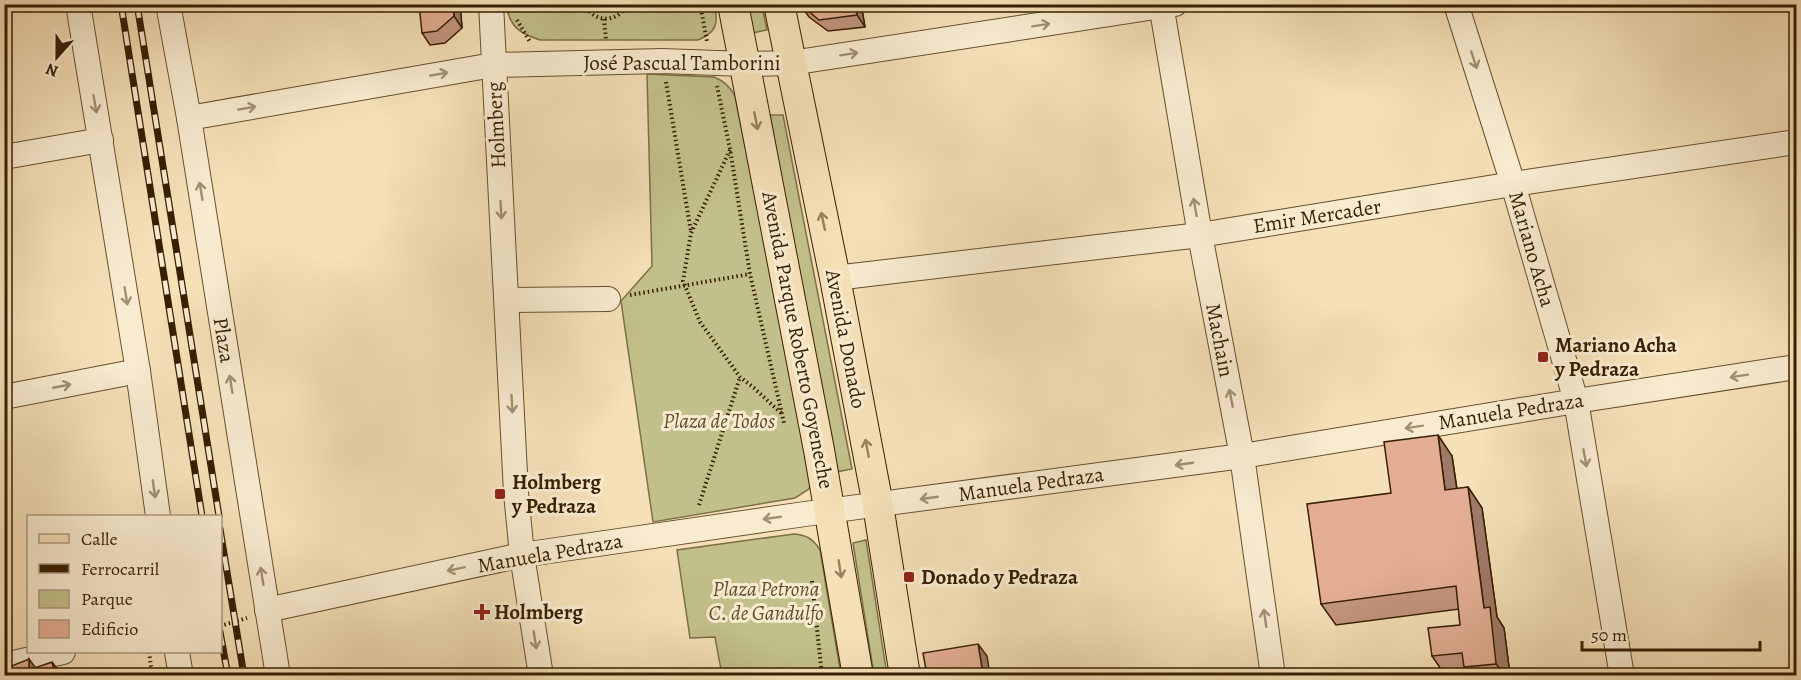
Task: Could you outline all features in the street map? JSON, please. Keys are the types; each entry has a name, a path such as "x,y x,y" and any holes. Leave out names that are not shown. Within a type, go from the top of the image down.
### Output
{"main road":[{"name":"Avenida Parque Roberto Goyeneche","path":"733,4 830,511 858,675"},
{"name":"Avenida Donado","path":"779,4 835,278 878,505 905,675"}],"street":[{"path":"78,4 138,371 158,515"},
{"name":"Plaza","path":"168,4 189,118 278,675"},
{"name":"Holmberg","path":"491,4 516,493 522,555 541,675"},
{"name":"Mariano Acha","path":"1456,4 1513,184 1576,401 1622,675"},
{"name":"José Pascual Tamborini","path":"189,118 493,65 662,61 791,63 1166,5"},
{"name":"Machain","path":"1166,5 1200,235 1242,456 1273,675"},
{"path":"4,158 101,140"},
{"name":"Emir Mercader","path":"835,278 1200,235 1513,184 1797,142"},
{"path":"507,300 608,298"},
{"name":"Manuela Pedraza","path":"267,610 522,555 1242,456 1797,367"},
{"path":"4,397 138,371"},
{"path":"4,665 55,653"},
{"path":"177,653 181,675"}],"path":[{"path":"584,4 591,14 604,19 620,15 627,4"},
{"path":"700,4 730,149 750,274 784,425"},
{"path":"515,16 530,43 529,64"},
{"path":"662,61 691,233"},
{"path":"730,149 691,233 683,281 700,322 740,377 782,414"},
{"path":"608,298 750,274"},
{"path":"691,530 740,377"},
{"path":"811,572 822,675"},
{"path":"149,653 151,666 156,675"}],"green space":[{"path":"506,5 715,5 716,22 709,34 698,40 540,40 526,35 513,24"},
{"path":"746,5 762,5 767,30 752,33"},
{"name":"Plaza de Todos","path":"647,74 714,77 726,84 735,96 812,481 809,489 795,498 653,522 621,301 652,266"},
{"path":"770,115 783,115 852,469 836,472"},
{"name":"Plaza Petrona C. de Gandulfo","path":"794,534 809,538 820,550 841,675 722,675 715,637 690,638 677,550"},
{"path":"866,540 887,675 874,675 853,543"}],"building":[{"path":"419,4 453,4 454,16 437,31 422,33"},
{"path":"800,4 855,4 857,15 819,20"},
{"path":"1438,435 1445,490 1468,487 1484,608 1490,607 1496,664 1464,667 1462,653 1432,656 1428,628 1460,625 1456,586 1321,604 1307,504 1391,493 1384,442"},
{"path":"978,644 983,674 927,675 923,653"},
{"path":"29,659 29,670 52,662 55,675 4,675 4,669"}],"railway":[{"path":"121,4 202,515"},
{"path":"137,4 219,515"},
{"path":"222,541 244,676"},
{"path":"222,643 228,676"}],"place":[{"name":"Mariano Acha y Pedraza","path":"1543,357"},
{"name":"Holmberg y Pedraza","path":"500,494"},
{"name":"Donado y Pedraza","path":"909,577"},
{"name":"Holmberg","path":"482,612"}]}
